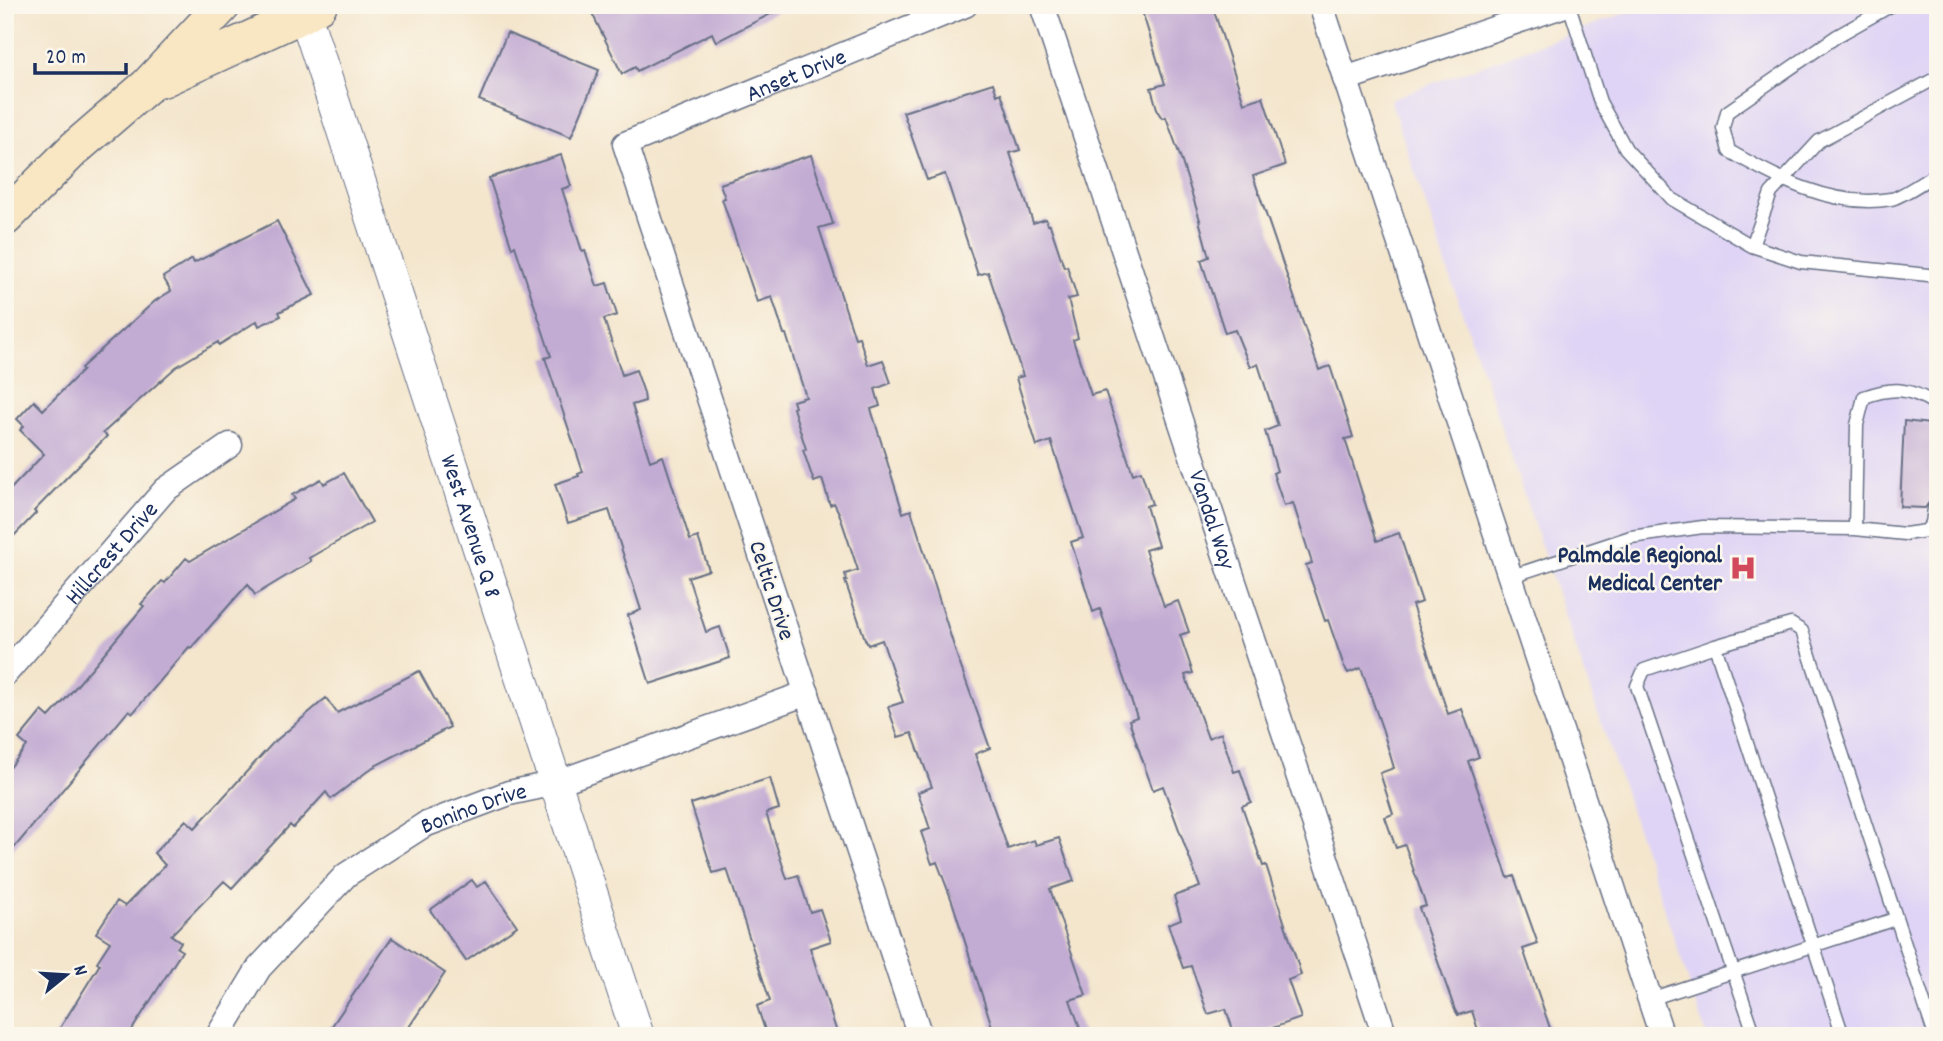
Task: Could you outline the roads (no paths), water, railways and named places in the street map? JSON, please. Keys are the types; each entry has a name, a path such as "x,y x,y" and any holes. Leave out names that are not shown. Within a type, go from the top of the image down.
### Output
{"main road":[{"path":"5,218 74,149 148,86 223,5"},
{"path":"148,86 309,8"}],"street":[{"name":"Anset Drive","path":"625,144 965,5"},
{"name":"Vandal Way","path":"1042,5 1385,1036"},
{"path":"1321,5 1662,1036"},
{"path":"1345,79 1562,6"},
{"name":"West Avenue Q 8","path":"309,8 638,1036"},
{"name":"Celtic Drive","path":"625,144 920,1036"},
{"name":"Hillcrest Drive","path":"5,674 165,490 230,446"},
{"name":"Bonino Drive","path":"218,1036 259,968 346,875 424,825 509,793 556,783 807,693"}],"lane":[{"path":"1892,5 1837,36 1727,112 1723,128 1729,151 1782,181 1845,199 1893,199 1938,173"},
{"path":"1562,6 1600,102 1626,149 1672,199 1752,246 1801,262 1938,276"},
{"path":"1752,246 1771,193 1819,142 1938,77"},
{"path":"1854,529 1857,425 1864,397 1885,389 1918,394 1935,404 1938,416"},
{"path":"1509,577 1631,537 1691,528 1854,529 1905,534 1926,531 1933,523 1934,509"},
{"path":"1755,1036 1637,685 1644,670 1791,624 1802,631 1935,1036"},
{"path":"1715,646 1843,1036"},
{"path":"1650,999 1895,919"}],"place":[{"name":"Palmdale Regional Medical Center","path":"1743,568"}]}
